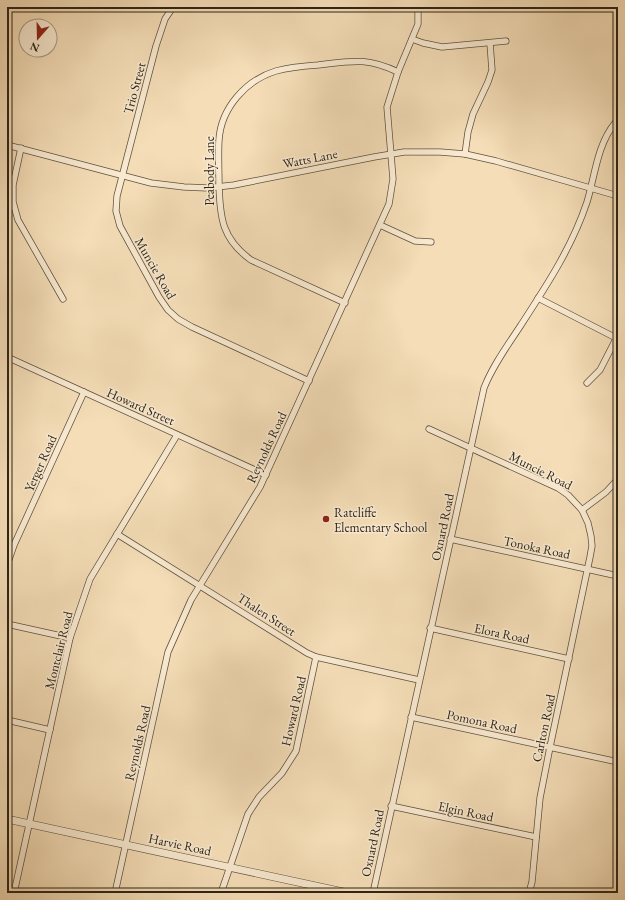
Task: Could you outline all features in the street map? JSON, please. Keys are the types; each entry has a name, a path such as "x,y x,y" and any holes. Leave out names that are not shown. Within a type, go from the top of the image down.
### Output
{"street":[{"path":"164,7 172,9"},
{"name":"Reynolds Road","path":"114,893 168,652 191,600 260,488 389,204 393,179 387,107 398,72 418,24 418,7"},
{"name":"Trio Street","path":"122,176 156,46 165,19 172,9"},
{"path":"412,39 442,47 506,41"},
{"path":"465,154 468,132 473,114 491,76 490,43"},
{"name":"Peabody Lane","path":"345,303 260,264 243,254 230,240 223,226 220,213 219,139 221,128 225,116 234,100 242,91 253,82 270,73 289,68 352,61 374,63 398,72"},
{"name":"Oxnard Road","path":"373,893 481,400 490,374 570,246 578,227 603,142 608,131 615,123"},
{"name":"Watts Lane","path":"7,145 150,183 173,186 219,187 392,154 423,152 465,154 496,161 618,196"},
{"path":"21,148 13,186 13,202 18,220 63,299"},
{"name":"Muncie Road","path":"122,176 116,203 117,218 158,297 168,310 192,328 309,381"},
{"path":"380,226 415,241 430,242"},
{"path":"538,298 617,337 600,370 587,383"},
{"path":"7,366 9,358"},
{"name":"Howard Street","path":"9,358 266,475"},
{"name":"Yerger Road","path":"7,565 14,545 84,392"},
{"name":"Muncie Road","path":"429,430 558,488 568,495 582,510 588,523 592,546 588,569"},
{"name":"Montclair Road","path":"14,893 70,638 90,579 177,435"},
{"path":"582,510 606,492 618,479"},
{"name":"Thalen Street","path":"117,534 316,658 419,680"},
{"name":"Tonoka Road","path":"450,539 618,576"},
{"name":"Carlton Road","path":"529,893 540,798 588,569"},
{"path":"7,624 70,638"},
{"name":"Elora Road","path":"430,628 569,659"},
{"name":"Howard Road","path":"221,893 248,814 253,805 282,772 296,751 316,658"},
{"name":"Pomona Road","path":"411,716 618,762"},
{"path":"7,720 50,730"},
{"name":"Elgin Road","path":"391,806 536,837"},
{"name":"Harvie Road","path":"7,819 230,867 319,890 348,893"}],"place":[{"name":"Ratcliffe Elementary School","path":"326,519"}]}
